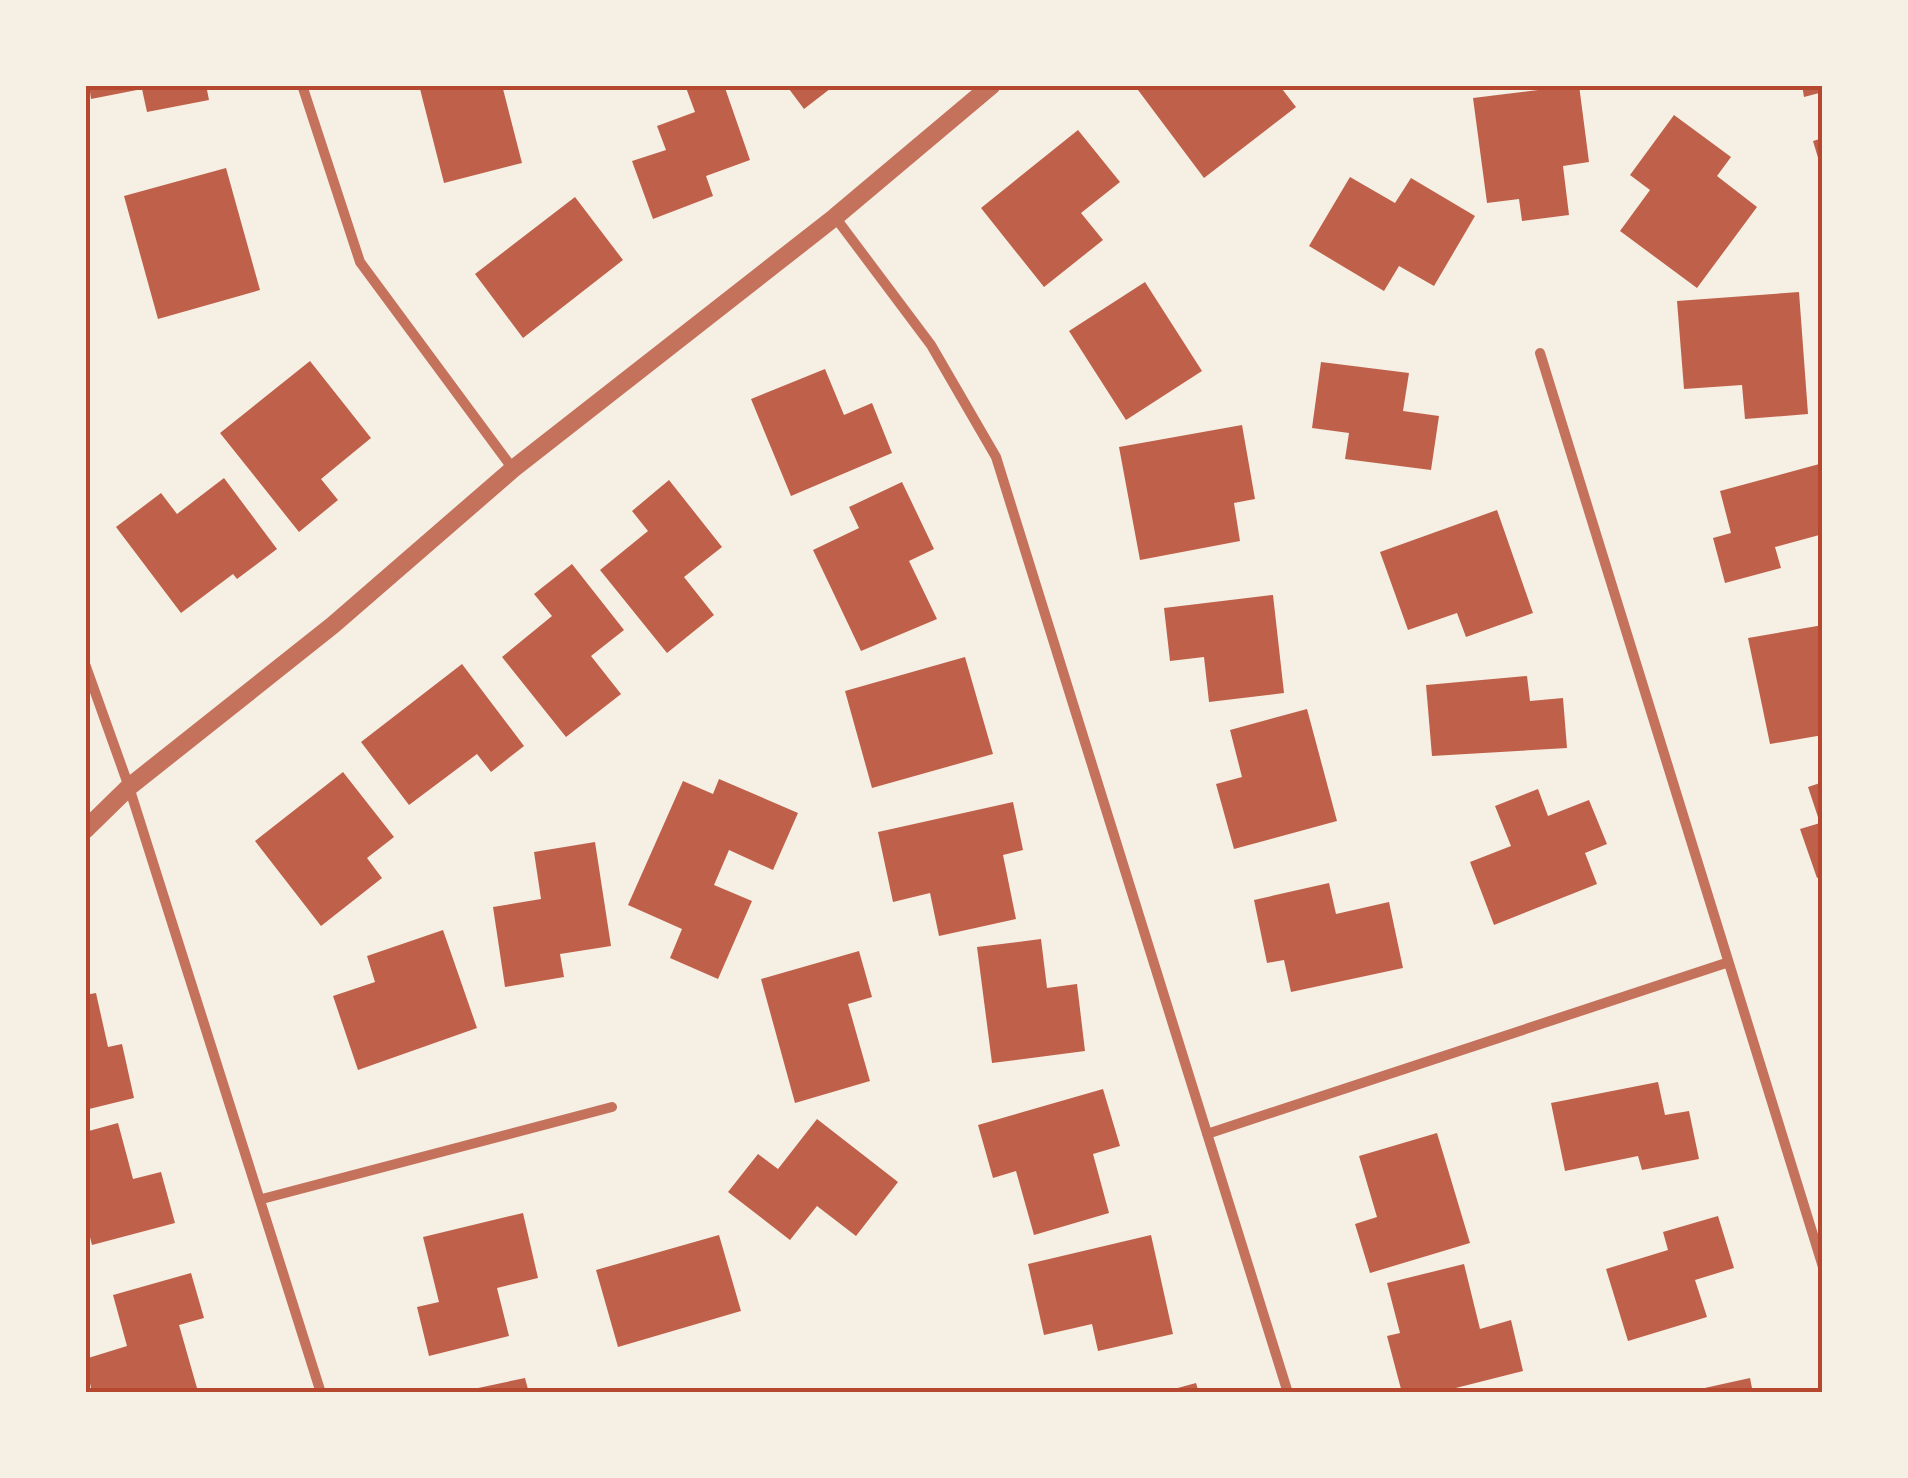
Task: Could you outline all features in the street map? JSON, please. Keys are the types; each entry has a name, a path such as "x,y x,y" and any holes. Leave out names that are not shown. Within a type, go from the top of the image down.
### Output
{"street":[{"path":"302,85 360,262 513,469"},
{"path":"85,830 129,787 334,625 513,469 835,217 992,85"},
{"path":"835,217 931,344 996,456 1288,1393"},
{"path":"1540,353 1823,1267"},
{"path":"85,664 129,787 322,1393"},
{"path":"1207,1134 1726,963"},
{"path":"262,1199 612,1107"}],"building":[{"path":"89,85 206,85 209,100 147,112 142,89 91,99"},
{"path":"419,85 502,85 522,163 444,183"},
{"path":"685,85 724,85 750,160 706,176 713,196 653,219 632,161 666,150 657,126 695,112"},
{"path":"786,85 835,85 804,109"},
{"path":"1145,85 1279,85 1296,107 1204,178 1138,90"},
{"path":"1579,85 1589,162 1563,166 1569,215 1522,221 1519,199 1487,203 1473,98"},
{"path":"1802,85 1823,85 1823,92 1804,97"},
{"path":"1674,115 1731,157 1717,176 1757,207 1697,288 1620,231 1650,190 1630,175"},
{"path":"1078,130 1120,182 1081,213 1103,240 1044,287 981,208"},
{"path":"1823,138 1823,171 1822,171 1813,141"},
{"path":"226,168 260,290 158,319 124,196"},
{"path":"1350,177 1395,203 1411,178 1475,216 1434,286 1399,266 1384,291 1309,246"},
{"path":"575,197 623,260 523,338 475,274"},
{"path":"1145,282 1202,371 1126,420 1069,331"},
{"path":"1799,292 1808,414 1745,419 1742,385 1684,389 1677,301"},
{"path":"310,361 371,438 321,479 338,500 299,532 220,433"},
{"path":"1321,362 1409,373 1403,411 1439,416 1431,470 1345,459 1349,433 1312,428"},
{"path":"825,369 844,415 872,403 892,453 791,496 751,399"},
{"path":"1242,425 1255,499 1234,503 1240,541 1140,560 1119,447"},
{"path":"1823,463 1823,534 1775,547 1781,568 1725,583 1713,538 1731,533 1720,491"},
{"path":"224,478 277,549 237,579 233,574 181,613 116,527 161,493 177,514"},
{"path":"669,480 722,547 684,577 714,615 667,653 600,570 648,531 632,511"},
{"path":"902,482 934,549 909,561 937,619 861,651 813,550 859,528 849,507"},
{"path":"1497,510 1533,613 1466,637 1457,613 1408,630 1380,552"},
{"path":"572,564 624,630 591,656 621,694 566,737 502,657 552,616 534,594"},
{"path":"1273,595 1284,693 1209,702 1204,657 1170,661 1164,608"},
{"path":"1823,625 1823,735 1770,744 1748,638"},
{"path":"965,657 993,754 872,788 845,691"},
{"path":"462,664 524,746 491,772 477,754 409,805 361,742"},
{"path":"1527,676 1530,701 1563,698 1567,748 1432,756 1426,685"},
{"path":"1307,709 1337,821 1234,849 1216,784 1242,777 1230,730"},
{"path":"343,772 394,837 367,858 382,878 321,926 255,841"},
{"path":"719,779 798,813 773,870 729,850 714,885 752,901 718,979 670,958 682,929 628,905 683,781 713,794"},
{"path":"1823,782 1823,876 1817,878 1800,829 1820,823 1808,787"},
{"path":"1538,789 1548,816 1589,800 1607,844 1585,853 1597,884 1494,925 1470,862 1511,846 1495,806"},
{"path":"1013,802 1023,850 1003,855 1016,919 939,936 930,893 893,902 878,832"},
{"path":"595,842 611,946 560,954 564,977 505,987 493,907 541,899 534,852"},
{"path":"1329,883 1336,914 1389,902 1403,968 1291,992 1284,960 1267,963 1254,900"},
{"path":"443,930 477,1028 358,1070 333,996 375,982 367,956"},
{"path":"1041,939 1047,988 1077,984 1085,1051 992,1063 977,947"},
{"path":"859,951 872,997 848,1004 870,1081 795,1103 761,979"},
{"path":"96,993 108,1047 122,1044 134,1098 85,1110 85,995"},
{"path":"1658,1082 1665,1115 1689,1111 1699,1159 1642,1170 1638,1156 1565,1171 1551,1103"},
{"path":"1103,1089 1120,1146 1093,1154 1109,1213 1034,1235 1016,1171 993,1178 978,1125"},
{"path":"817,1119 898,1182 856,1236 817,1206 790,1240 728,1192 758,1154 778,1169"},
{"path":"118,1123 133,1179 161,1172 175,1223 92,1245 85,1218 85,1132"},
{"path":"1437,1133 1470,1243 1370,1273 1355,1224 1377,1217 1359,1156"},
{"path":"523,1213 538,1278 497,1288 509,1336 429,1356 417,1307 439,1302 423,1237"},
{"path":"1718,1216 1734,1268 1695,1280 1707,1317 1628,1341 1606,1269 1668,1250 1663,1232"},
{"path":"719,1235 741,1311 618,1347 596,1270"},
{"path":"1151,1235 1173,1334 1098,1351 1092,1324 1044,1335 1028,1264"},
{"path":"1464,1264 1480,1329 1511,1320 1523,1371 1436,1393 1402,1393 1387,1336 1400,1333 1387,1283"},
{"path":"191,1273 204,1318 179,1325 197,1388 180,1393 92,1393 85,1359 127,1346 113,1295"},
{"path":"525,1378 529,1393 464,1393 464,1391"},
{"path":"1750,1378 1753,1393 1691,1393 1691,1391"},
{"path":"1196,1383 1199,1393 1163,1393 1163,1392"}]}
